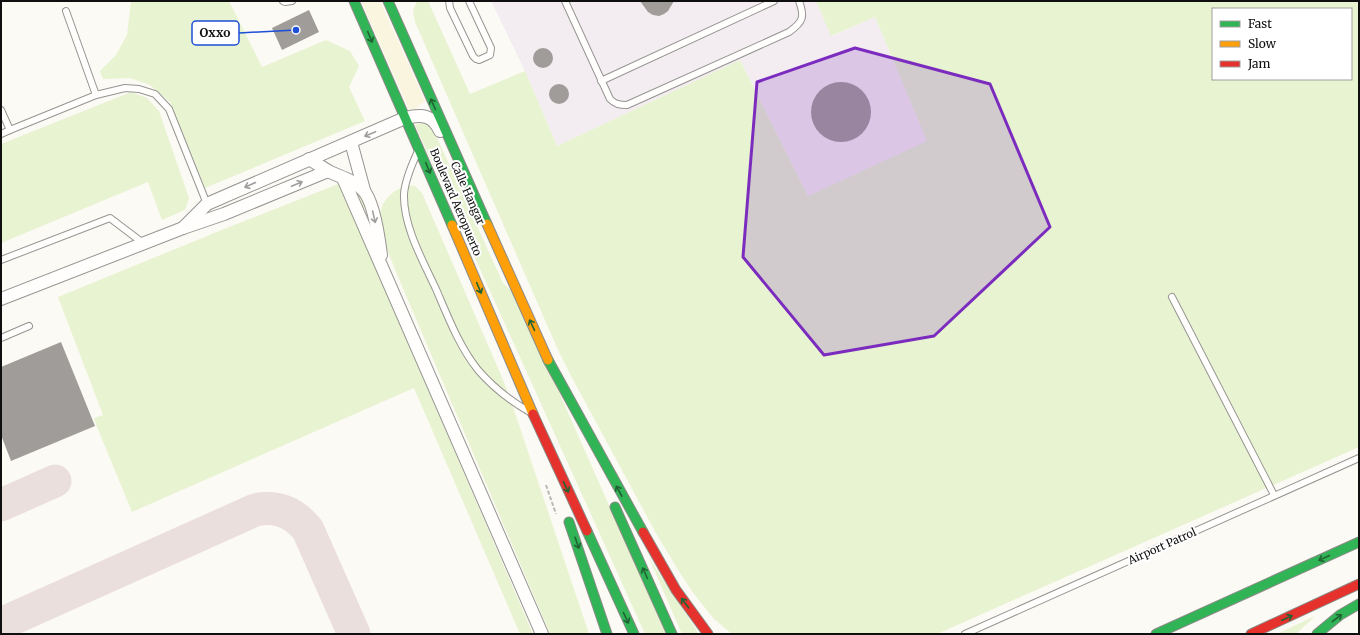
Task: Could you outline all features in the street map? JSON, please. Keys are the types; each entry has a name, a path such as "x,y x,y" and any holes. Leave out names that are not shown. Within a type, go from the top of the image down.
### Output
{"main road":[{"name":"Boulevard Aeropuerto","path":"354,1 419,147 533,414"},
{"name":"Boulevard Aeropuerto","path":"388,1 548,360"},
{"path":"548,360 597,468"},
{"path":"548,360 676,590 708,634"},
{"path":"533,414 560,494"},
{"path":"533,414 634,634"},
{"path":"610,497 672,634"},
{"path":"568,516 608,634"},
{"path":"1156,634 1359,542"},
{"path":"1251,634 1359,584"},
{"path":"1317,634 1340,615 1359,604"},
{"path":"1146,634 1200,615"}],"street":[{"name":"Calle Hangar","path":"405,118 414,116 426,117 436,123 504,275 517,292"},
{"path":"183,228 207,204 405,118"},
{"path":"351,142 364,190"},
{"path":"309,159 328,171 357,184 364,190 370,199 374,213 380,243 382,268"},
{"path":"1,299 143,243 224,214 328,171"},
{"path":"343,178 542,634"}],"lane":[{"path":"283,1 292,1"},
{"path":"449,1 450,8 473,56 479,60 490,55 491,48 469,1"},
{"path":"565,1 610,99 618,104 626,105 789,32 797,27 801,22 803,12 799,1"},
{"path":"601,81 774,1"},
{"path":"66,11 96,95"},
{"path":"1,134 96,95 125,88 139,89 155,94 169,108 207,204"},
{"path":"1,110 10,130"},
{"path":"419,147 410,171 404,194 410,232 461,345 478,369 492,385 533,414"},
{"path":"1,260 110,218 143,243"},
{"path":"1172,297 1274,496"},
{"path":"1,338 30,326"},
{"name":"Airport Patrol","path":"965,634 1359,458"}],"highlighted area":[{"path":"855,48 990,84 1050,227 934,336 824,355 743,257 757,82"}],"shaded area":[{"path":"361,1 380,1 425,101 415,109 409,109"},
{"path":"491,1 816,1 832,36 875,17 928,142 808,196 740,60 557,146 525,71"}],"green space":[{"path":"131,1 229,1 262,67 326,40 350,51 359,66 349,87 365,121 205,188 170,102 150,85 130,78 103,79 100,71 116,55 127,35"},
{"path":"417,1 428,1 470,94 525,71 557,146 740,60 808,196 927,141 875,17 831,36 816,1 1359,1 1359,447 937,634 732,634 714,619 694,594 680,573 657,535 570,374 558,350 415,22 413,10"},
{"path":"131,92 147,98 159,111 189,198 185,210 162,220 148,182 1,243 1,144"},
{"path":"422,123 433,129 503,283 516,295 666,634 645,634 415,125"},
{"path":"351,179 366,202 361,219 363,238 533,634 520,634 414,388 132,512 97,427 94,418 103,415 58,297"},
{"path":"408,185 415,186 422,193 501,375 589,634 550,634 396,272 382,235 380,222 381,211 385,201 394,192"},
{"path":"649,558 699,634 682,634"},
{"path":"1315,616 1296,634 1277,634"}],"building":[{"path":"640,1 674,1 668,11 659,16 648,12"},
{"path":"309,10 319,32 282,50 272,28"},
{"path":"543,48 550,51 553,58 550,65 543,68 536,65 533,58 536,51"},
{"path":"841,82 857,87 862,91 866,96 871,112 866,128 862,133 857,137 841,142 825,137 820,133 816,128 811,112 816,96 820,91 825,87"},
{"path":"559,84 566,87 569,94 566,101 559,104 552,101 549,94 552,87"},
{"path":"61,342 95,426 11,461 1,435 1,367"}],"taxiway":[{"path":"1,505 55,481"},
{"path":"1,624 255,510 270,508 291,514 308,530 354,634"}],"traffic: fast":[{"path":"354,1 452,225"},
{"path":"388,1 487,224"},
{"path":"548,360 643,532"},
{"path":"615,507 672,634"},
{"path":"569,522 607,634"},
{"path":"587,531 634,634"},
{"path":"1156,634 1359,542"},
{"path":"1317,634 1340,615 1359,604"}],"traffic: slow":[{"path":"487,224 548,360"},
{"path":"452,225 533,414"}],"traffic: jam":[{"path":"533,414 587,531"},
{"path":"643,532 676,590 708,634"},
{"path":"1251,634 1359,584"}],"place":[{"name":"Oxxo","path":"296,30"}]}
